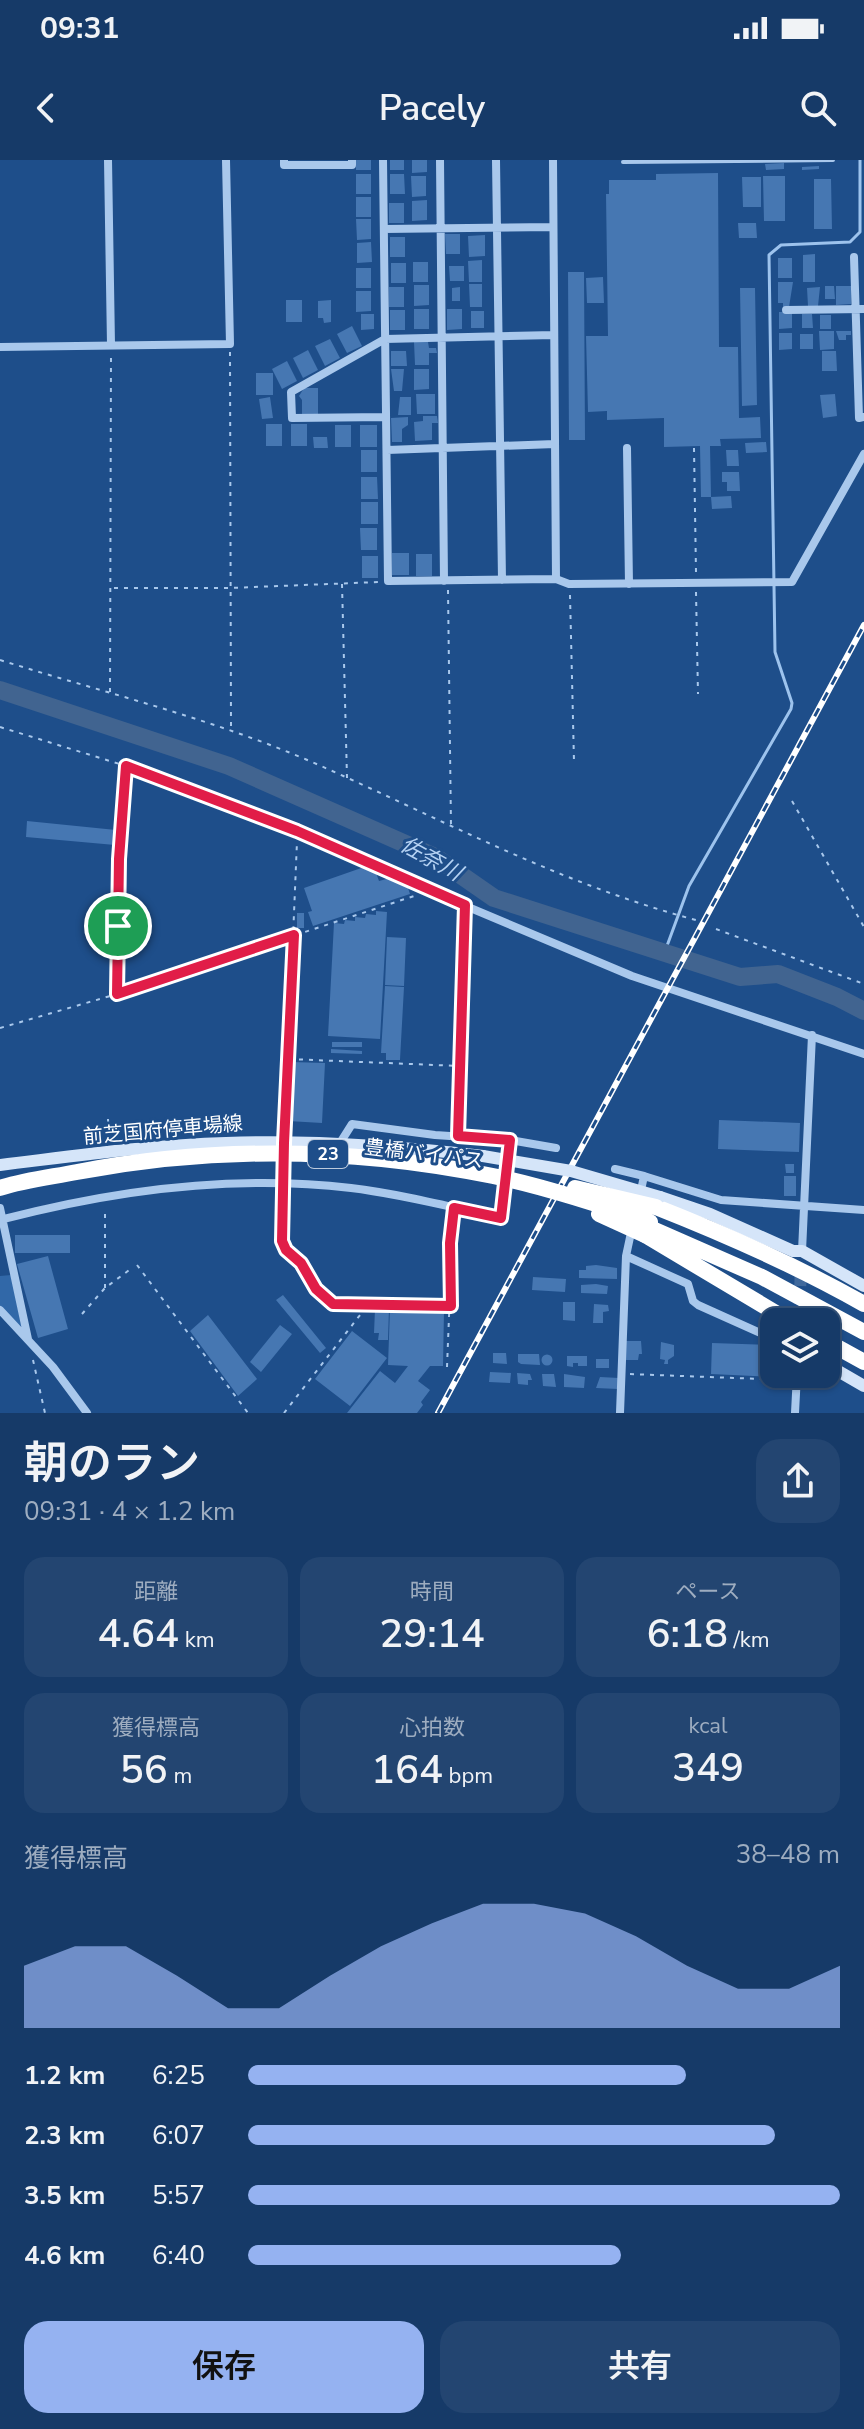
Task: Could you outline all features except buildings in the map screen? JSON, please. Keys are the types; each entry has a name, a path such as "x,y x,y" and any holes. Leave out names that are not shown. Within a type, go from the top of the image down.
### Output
{"highway":[{"name":"豊橋バイパス","path":"0,1188 108,1166 158,1160 295,1153 405,1162 494,1176 652,1218 767,1268 864,1321"},
{"name":"豊橋バイパス","path":"0,1195 109,1174 203,1162 312,1162 473,1179 578,1205 652,1218 864,1332"},
{"path":"652,1218 750,1245 819,1278 864,1304"},
{"path":"652,1218 772,1308"},
{"path":"840,1349 864,1362"}],"main road":[{"name":"前芝国府停車場線","path":"0,1165 157,1147 228,1143 340,1143 483,1156 571,1171 652,1218 710,1214 864,1286"},
{"path":"840,1372 864,1386"}],"street":[{"path":"108,160 111,345"},
{"path":"0,347 230,344 226,160"},
{"path":"284,160 284,165 352,165 352,160"},
{"path":"383,160 388,581 556,579 569,584 792,582 864,454"},
{"path":"440,160 446,581"},
{"path":"496,160 502,580"},
{"path":"553,160 556,579"},
{"path":"384,229 553,227"},
{"path":"854,257 860,309 859,418 864,417"},
{"path":"786,310 860,309"},
{"path":"386,417 292,418 291,392 385,339 554,335"},
{"path":"387,450 555,444"},
{"path":"627,448 629,584"},
{"path":"297,831 632,976 864,1054"},
{"path":"799,1255 812,1035"},
{"path":"340,1143 352,1124 510,1140 556,1148"},
{"path":"1,1220 105,1196 203,1186 283,1184 350,1188 501,1218 510,1140"},
{"path":"283,1184 284,1143"},
{"path":"615,1169 721,1200 864,1210"},
{"path":"620,1413 626,1256 644,1176"},
{"path":"0,1208 28,1340"},
{"path":"626,1256 688,1284 693,1301 698,1305 760,1333"},
{"path":"0,1310 53,1367 87,1413"},
{"path":"795,1413 796,1388"}],"lane":[{"path":"623,162 833,160"}],"path":[{"path":"230,344 231,731"},
{"path":"110,693 111,345"},
{"path":"694,448 698,694"},
{"path":"112,588 229,588 388,581"},
{"path":"446,581 451,828"},
{"path":"342,583 347,779"},
{"path":"569,584 574,762"},
{"path":"0,660 231,731 305,759 451,828 620,897 696,920"},
{"path":"0,727 126,766 297,831 284,1143"},
{"path":"117,994 119,859 126,766"},
{"path":"792,801 864,927"},
{"path":"0,1028 117,994 430,891"},
{"path":"458,1136 465,905"},
{"path":"716,929 864,984"},
{"path":"288,1059 459,1066"},
{"path":"108,1119 109,1154"},
{"path":"283,1184 281,1232 286,1250 301,1263 316,1289 333,1304 451,1306"},
{"path":"105,1196 105,1288"},
{"path":"447,1367 451,1306 450,1243 454,1208"},
{"path":"137,1265 248,1413"},
{"path":"82,1314 105,1288 132,1268"},
{"path":"284,1413 367,1305"},
{"path":"28,1340 45,1413"},
{"path":"621,1374 760,1376"}],"shaded area":[{"path":"11,1275 22,1329 0,1306 0,1276"}],"waterway":[{"path":"664,954 689,886 792,703 775,652 769,255 781,245 850,242 860,232 860,160"},
{"name":"佐奈川","path":"0,690 229,766 435,857 494,898 740,977 778,974 864,1011"}],"tunnel":[{"path":"799,1308 801,1265"}],"railway":[{"path":"438,1413 864,625"}],"route":[{"path":"126,766 297,831 465,905 458,1136 510,1140 501,1218 454,1208 450,1243 451,1306 333,1304 316,1289 301,1263 286,1250 282,1241 294,935 117,994 118,926 126,766"}]}
